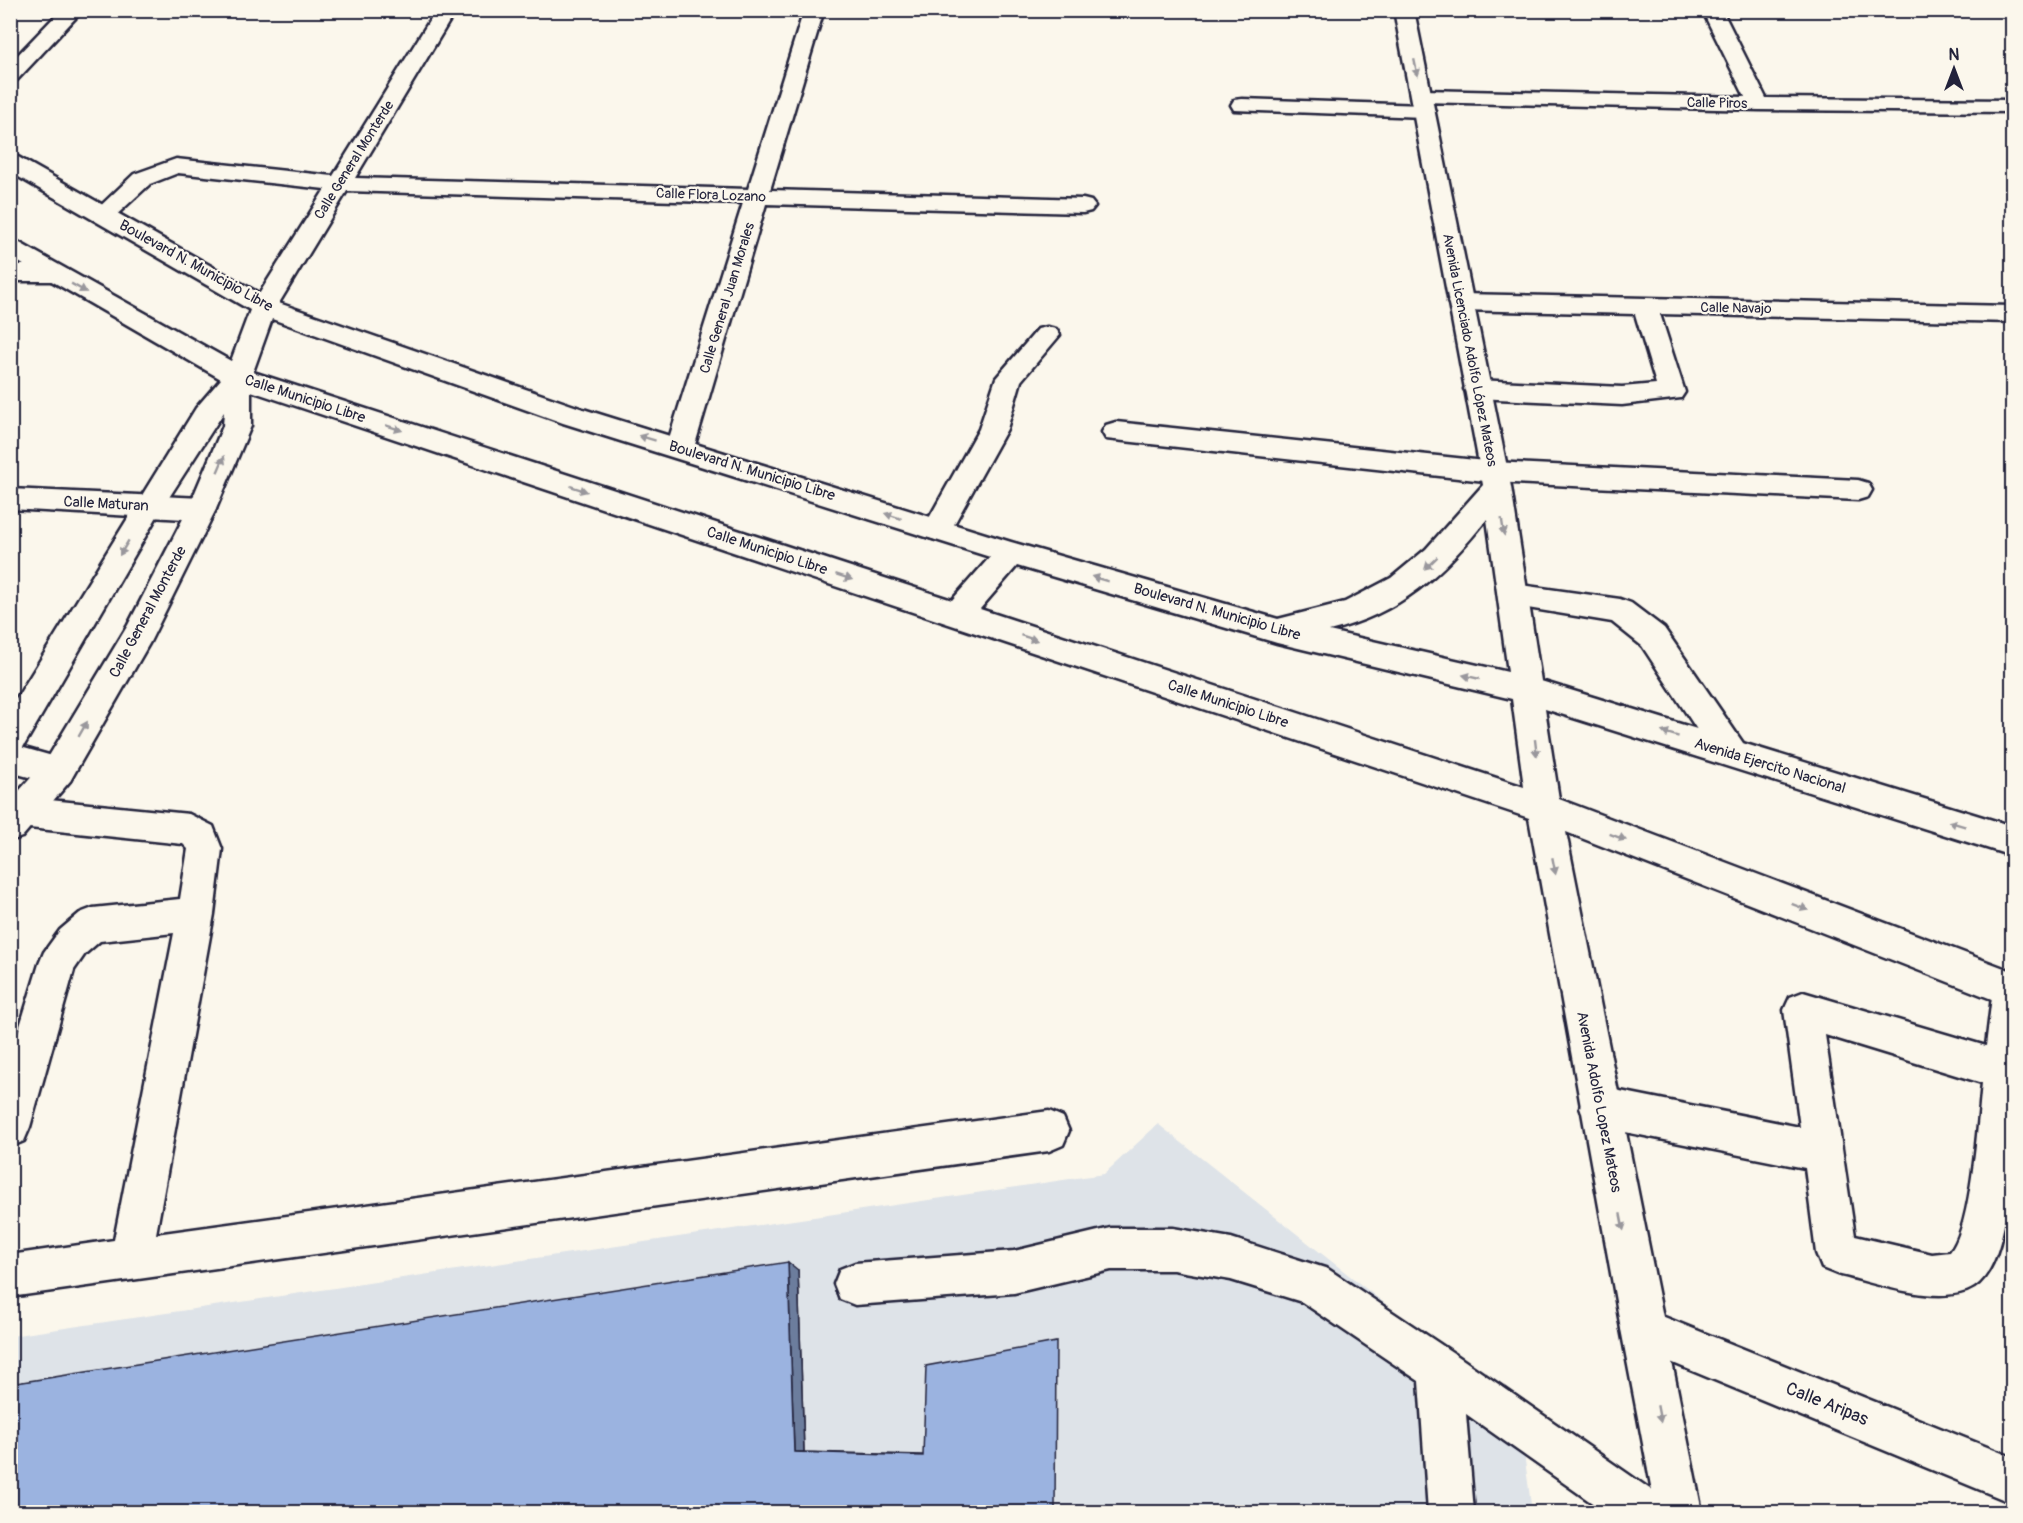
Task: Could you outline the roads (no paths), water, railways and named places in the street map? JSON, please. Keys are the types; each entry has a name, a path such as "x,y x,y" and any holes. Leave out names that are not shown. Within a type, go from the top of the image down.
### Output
{"main road":[{"path":"10,76 73,10"},
{"name":"Calle General Monterde","path":"10,739 149,506 207,415 238,377 264,307 446,10"},
{"name":"Calle General Juan Morales","path":"680,448 814,10"},
{"name":"Avenida Licenciado Adolfo López Mateos","path":"1404,10 1496,479 1528,690"},
{"path":"1712,10 1759,104"},
{"name":"Calle Piros","path":"1242,105 2013,106"},
{"name":"Boulevard N. Municipio Libre","path":"10,162 264,307 573,416 1011,553 1277,631 1528,690"},
{"name":"Calle Flora Lozano","path":"103,214 142,179 176,166 339,184 1083,206"},
{"name":"Calle Municipio Libre","path":"10,247 238,377 1544,808"},
{"path":"10,273 53,273"},
{"name":"Calle Navajo","path":"1460,302 2013,314"},
{"path":"1477,389 1622,396 1672,392 1645,306"},
{"path":"937,529 993,429 1010,378 1047,335"},
{"name":"Calle General Monterde","path":"15,816 58,771 139,633 202,509 237,426 238,377"},
{"path":"1116,432 1496,479 1858,490"},
{"path":"1277,631 1361,609 1412,582 1450,545 1496,479"},
{"name":"Calle Maturan","path":"10,499 202,509"},
{"path":"958,614 1011,553"},
{"path":"1514,596 1620,611 1653,638 1731,753"},
{"name":"Avenida Ejercito Nacional","path":"1528,690 2013,841"},
{"name":"Avenida Adolfo Lopez Mateos","path":"1528,690 1544,808 1642,1329 1679,1512"},
{"path":"10,758 58,771"},
{"path":"1544,808 2012,989 1991,1186 1976,1254 1960,1272 1932,1275 1837,1253 1803,1010 2003,1070"},
{"path":"15,816 189,829 201,837 205,849 196,914 131,1258"},
{"path":"10,1127 57,964 67,947 79,934 93,926 196,914"},
{"path":"1600,1107 1823,1152"},
{"path":"10,1276 1050,1131"},
{"path":"855,1284 1014,1272 1111,1249 1173,1249 1231,1259 1313,1284 1440,1369 1644,1512"},
{"name":"Calle Aripas","path":"1642,1329 2013,1480"},
{"path":"1440,1369 1451,1512"}]}
